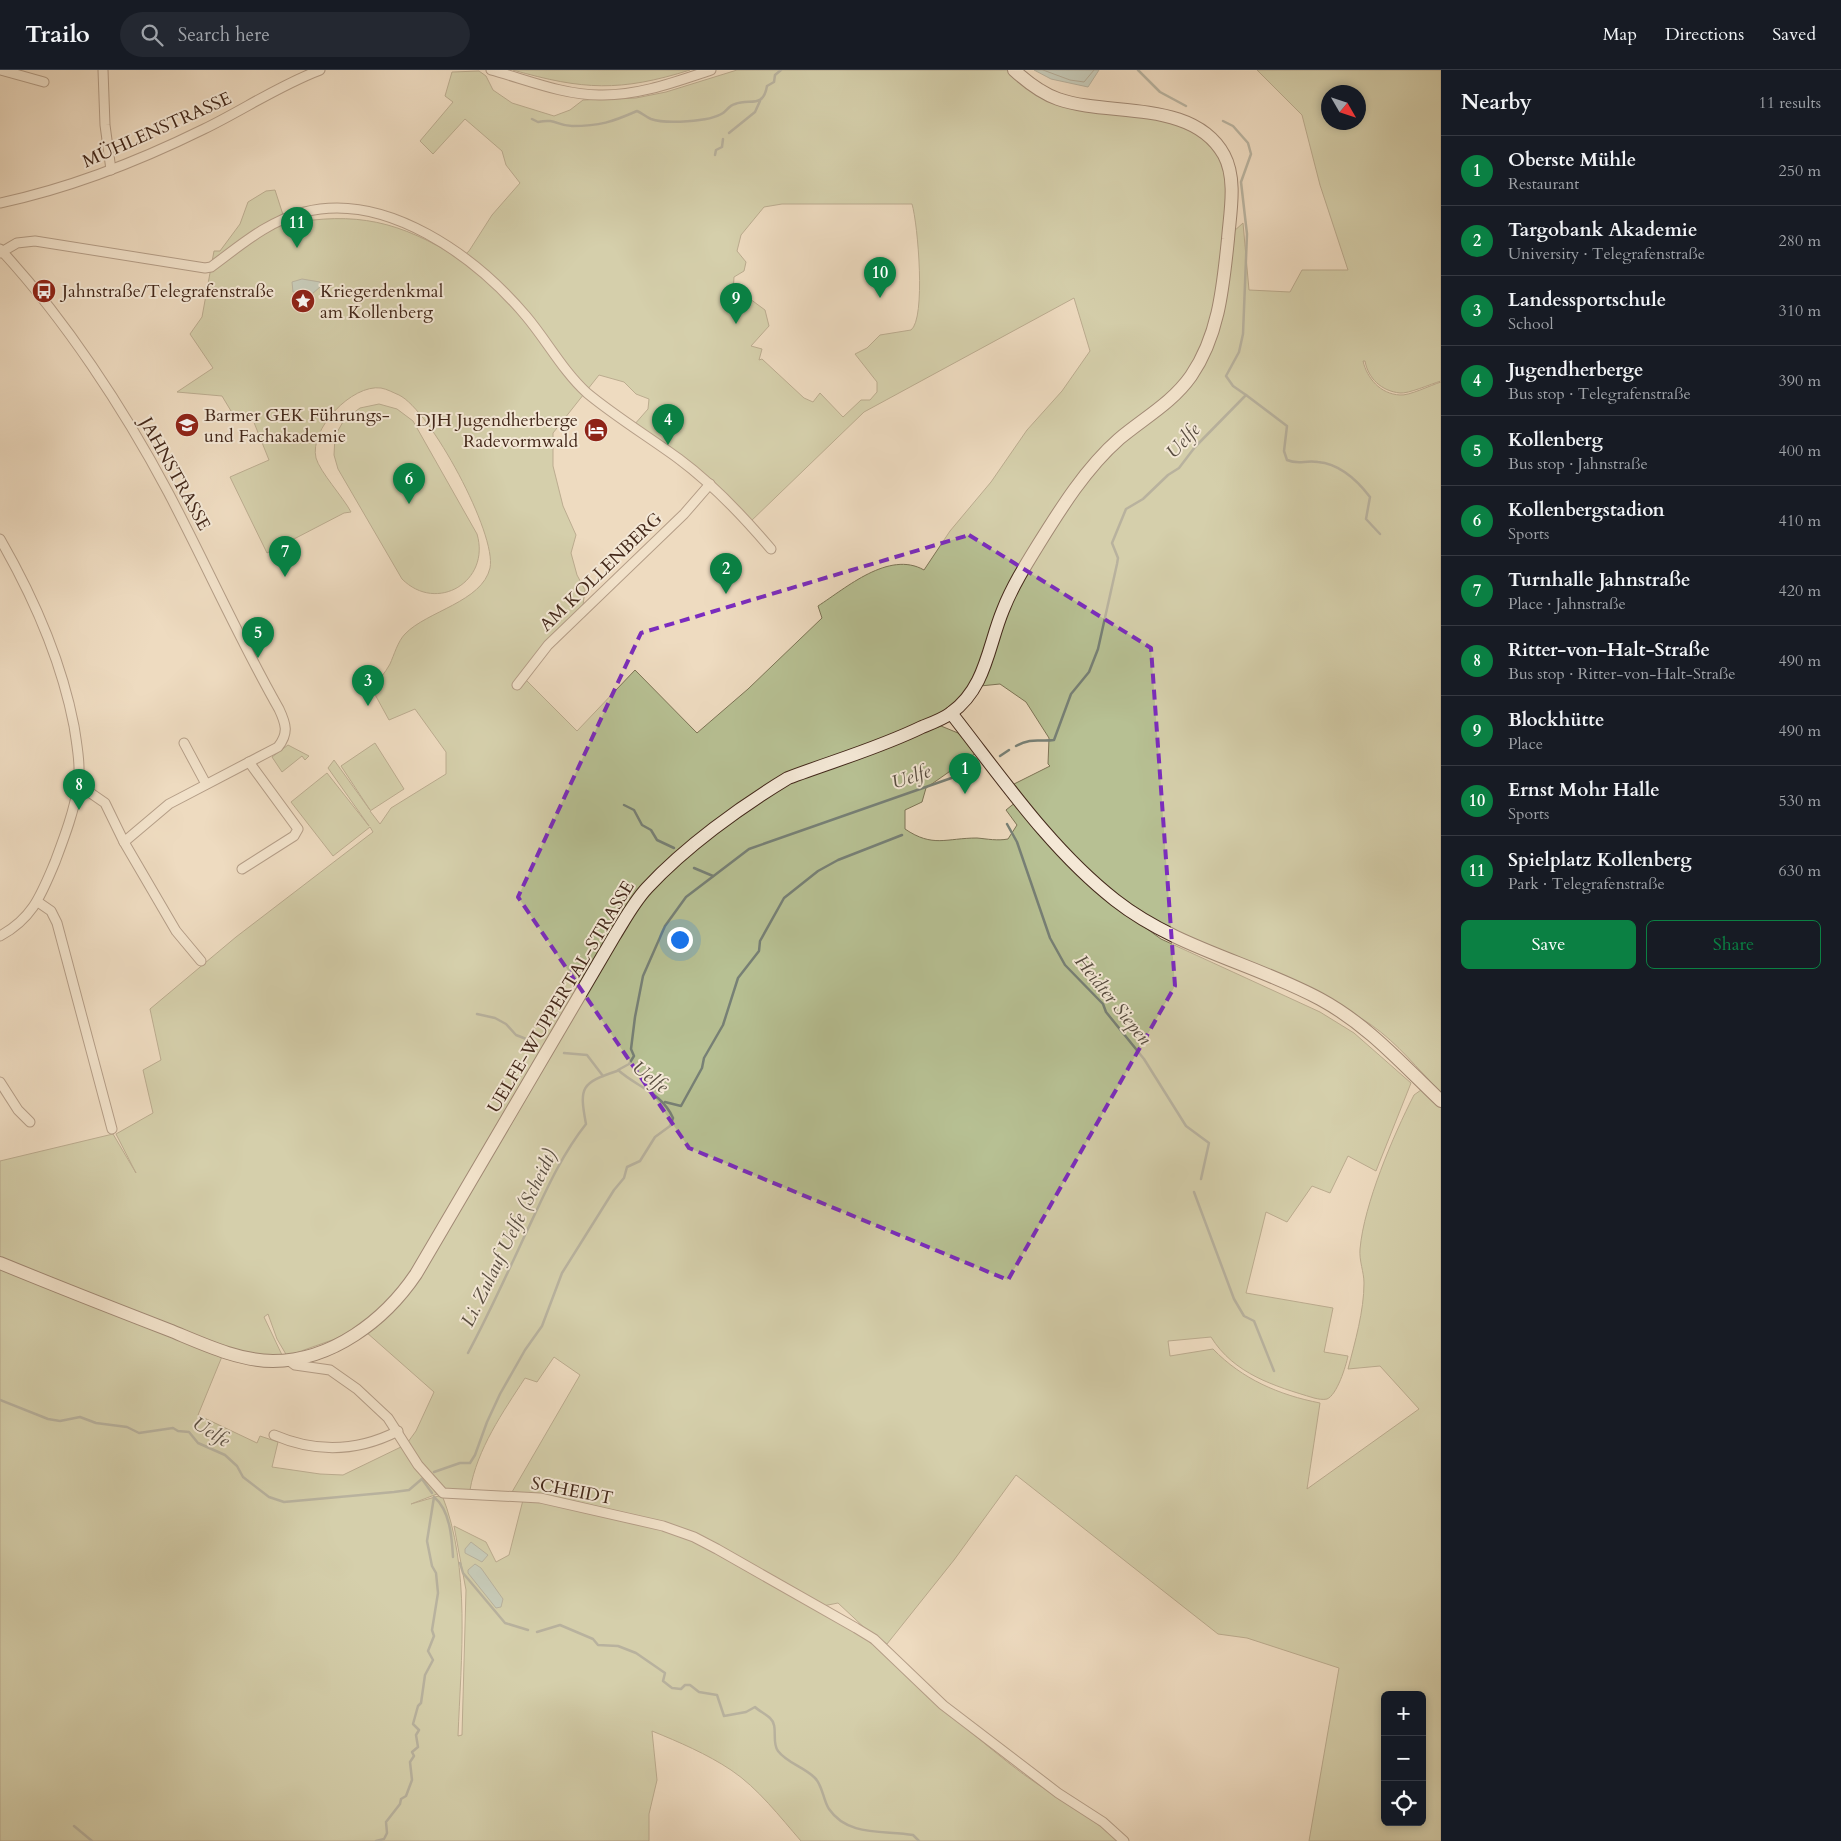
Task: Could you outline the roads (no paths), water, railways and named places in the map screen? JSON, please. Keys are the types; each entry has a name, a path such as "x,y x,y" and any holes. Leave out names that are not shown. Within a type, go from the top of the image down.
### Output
{"main road":[{"name":"UELFE-WUPPERTAL-STRASSE","path":"0,1263 224,1351 262,1360 288,1360 320,1351 363,1330 386,1312 406,1288 625,918 646,889 661,874 724,822 788,778 899,738 951,713 977,684 1010,594 1068,499 1111,447 1170,400 1192,374 1205,350 1215,324 1225,270 1231,200 1230,174 1226,157 1213,140 1187,122 1168,117 1060,99 1034,87 1014,70"},
{"path":"951,713 1057,846 1116,901 1177,937 1303,991 1341,1011 1385,1044 1441,1101"}],"street":[{"path":"1,70 44,82"},
{"path":"103,70 105,125 111,170"},
{"name":"MÜHLENSTRASSE","path":"0,203 57,190 111,170 203,130 320,70"},
{"path":"491,70 575,92 599,95 646,90 711,70"},
{"path":"0,251 17,243 35,241 205,268 211,267 261,230 305,212 342,209 389,217 445,244 480,270 526,316 587,392 710,484 771,549"},
{"name":"JAHNSTRASSE","path":"0,251 53,313 99,378 156,470 279,709 285,723 286,733 278,747 249,762"},
{"name":"AM KOLLENBERG","path":"517,685 548,645 689,509 710,484"},
{"path":"0,540 36,608 66,688 78,749 79,785 60,850 38,902 22,920 0,936"},
{"path":"184,743 206,784"},
{"path":"124,842 169,804 249,762 298,829 294,836 242,869"},
{"path":"79,785 105,803 124,842 176,931 202,960"},
{"path":"38,902 51,911 57,923 112,1129"},
{"path":"0,1082 18,1110 30,1122"},
{"path":"274,1435 299,1444 333,1449 369,1443 398,1431 382,1412 339,1374 325,1368 294,1365 288,1360"},
{"name":"SCHEIDT","path":"398,1431 418,1465 443,1493 540,1498 664,1526 694,1537 717,1549 874,1639 944,1705 1058,1793 1103,1822 1124,1841"}],"water":[{"path":"1034,70 1099,70 1088,87 1051,79"},
{"path":"302,279 320,282 320,287 312,294 293,292 292,282"},
{"path":"471,1542 488,1555 482,1562 465,1553 465,1549"},
{"path":"475,1564 481,1568 503,1599 501,1607 496,1608 468,1573 468,1570"}],"waterway":[{"path":"532,119 538,122 549,121 567,126 590,125 613,121 637,111 658,121 698,120 717,116 730,106 741,102 759,100 765,93 767,86 774,82 775,75 781,70"},
{"name":"Uelfe","path":"1138,70 1160,92 1186,106"},
{"path":"729,133 755,112 760,101"},
{"name":"Uelfe","path":"1016,746 1031,741 1054,740 1071,694 1089,672 1098,649 1117,564 1118,558 1112,543 1126,509 1143,499 1168,475 1179,468 1195,447 1246,395 1233,386 1226,376 1239,352 1243,334 1247,234 1241,182 1251,154 1248,143 1233,126 1223,121"},
{"path":"715,155 716,150 722,147 723,139"},
{"path":"1246,395 1287,426 1284,451 1287,460 1326,463 1341,469 1359,485 1370,497 1366,519 1380,534"},
{"name":"Uelfe","path":"1000,756 1009,750"},
{"name":"Uelfe","path":"434,1472 460,1463 470,1463 500,1394 525,1350 542,1326 562,1273 614,1190 624,1178 627,1167 640,1161 655,1137 670,1126 673,1118 662,1102 618,1070 629,1064 634,1056 631,1049 643,976 665,926 686,897 749,849 980,768"},
{"path":"624,805 634,810 642,825 651,830 657,840 674,848"},
{"name":"Heidter Siepen","path":"1007,824 1017,842 1050,938 1065,965 1103,1004 1106,1012 1144,1059 1186,1126 1209,1143 1201,1179"},
{"path":"665,1102 681,1106 702,1068 704,1058 723,1025 738,978 759,951 760,941 784,898 818,871 838,860 902,835"},
{"path":"694,868 713,876"},
{"path":"477,1014 495,1018 506,1024 516,1035 534,1042"},
{"path":"564,1053 587,1055 603,1076"},
{"name":"Li. Zulauf Uelfe (Scheidt)","path":"468,1353 491,1309 553,1177 568,1150 586,1124 583,1102 585,1088 596,1079 617,1071"},
{"name":"Heidter Siepen","path":"1194,1192 1234,1299 1244,1316 1254,1321 1274,1371"},
{"name":"Uelfe","path":"0,1400 48,1419 60,1421 80,1417 96,1423 127,1427 139,1433 173,1428 178,1431 189,1432 198,1443 225,1455 237,1466 243,1477 269,1497 284,1502 409,1490 423,1478"},
{"path":"422,1479 432,1493"},
{"path":"434,1497 444,1509 447,1517 451,1533 453,1557"},
{"path":"376,1841 384,1839 387,1833 386,1822 400,1804 401,1799 406,1796 412,1780 410,1762 414,1756 412,1752 418,1747 416,1735 419,1730 413,1724 418,1706 421,1703 425,1675 433,1660 428,1651 434,1636 432,1630 438,1593 436,1573 432,1566 427,1541 434,1497"},
{"path":"460,1563 463,1573 505,1623 528,1630"},
{"path":"537,1632 560,1625 593,1639 598,1645 618,1646 636,1653 665,1673 663,1681 672,1688 681,1689 685,1685 690,1685 699,1692 717,1695 724,1716 746,1712 755,1707 773,1721 775,1743 778,1751 786,1759 815,1778 820,1785 829,1809 837,1818 856,1828 867,1831 913,1835 919,1841"},
{"path":"74,1826 92,1841"}],"place":[{"name":"Spielplatz Kollenberg","path":"297,248"},
{"name":"Jahnstraße/Telegrafenstraße","path":"44,291"},
{"name":"Ernst Mohr Halle","path":"880,298"},
{"name":"Kriegerdenkmal am Kollenberg","path":"303,301"},
{"name":"Blockhütte","path":"736,324"},
{"name":"Barmer GEK Führungs- und Fachakademie","path":"187,425"},
{"name":"DJH Jugendherberge Radevormwald","path":"596,430"},
{"name":"Jugendherberge","path":"668,445"},
{"name":"Kollenbergstadion","path":"409,504"},
{"name":"Turnhalle Jahnstraße","path":"285,577"},
{"name":"Targobank Akademie","path":"726,594"},
{"name":"Kollenberg","path":"258,658"},
{"name":"Landessportschule","path":"368,706"},
{"name":"Oberste Mühle","path":"965,794"},
{"name":"Ritter-von-Halt-Straße","path":"79,810"}]}
